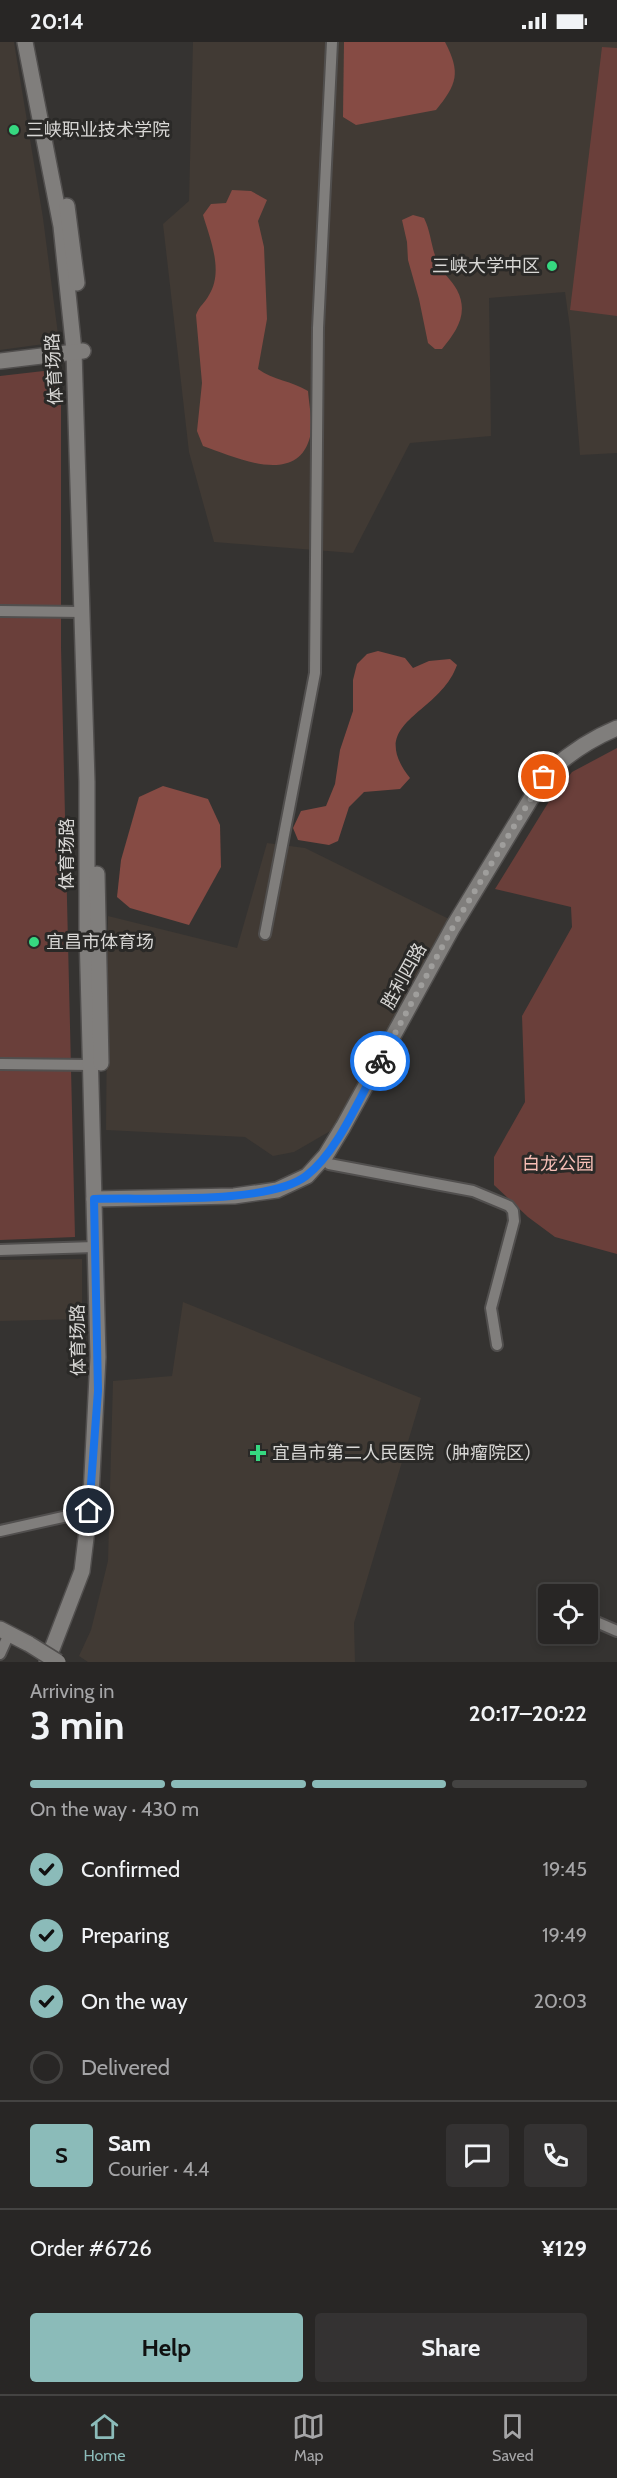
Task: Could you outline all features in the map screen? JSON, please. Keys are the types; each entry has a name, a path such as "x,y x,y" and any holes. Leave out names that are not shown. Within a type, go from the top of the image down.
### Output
{"main road":[{"name":"体育场路","path":"25,42 61,226 79,351 91,1065 108,1396 94,1510 82,1571 47,1662"},
{"name":"体育场路","path":"35,42 72,228 79,351 99,1203 95,1247 98,1391 91,1571 58,1662"},
{"path":"0,361 79,351"},
{"name":"胜利四路","path":"99,1203 262,1193 291,1185 307,1176 326,1155 343,1127 453,927 544,777 561,759 584,743 617,728"},
{"name":"胜利四路","path":"99,1203 214,1205 267,1200 296,1192 329,1164 350,1131 459,931 546,790 569,763 596,745 617,737"},
{"path":"5,1631 58,1662"}],"street":[{"path":"265,934 315,673 318,328 332,42"},
{"path":"0,611 82,612"},
{"path":"0,1064 91,1065"},
{"path":"329,1164 472,1191 509,1206 513,1211 514,1221 491,1308 497,1345"},
{"path":"0,1250 95,1247"},
{"path":"0,1531 94,1510"},
{"path":"598,1623 617,1631"},
{"path":"0,1654 5,1631"}],"shaded area":[{"path":"0,42 14,42 43,218 59,342 0,350"},
{"path":"193,42 617,42 617,453 580,455 565,292 489,298 491,436 410,443 353,553 214,542 189,452 163,224 189,201"},
{"path":"344,42 445,42 455,70 449,93 436,110 356,125 343,117"},
{"path":"232,190 251,191 267,200 258,221 264,247 267,319 258,369 308,391 310,437 303,452 292,461 279,465 247,461 203,446 197,431 202,383 196,315 213,286 216,265 203,215 211,204 226,203"},
{"path":"413,215 424,218 438,263 455,286 462,306 457,328 442,349 435,349 428,343 408,260 402,220"},
{"path":"378,651 405,658 413,668 429,661 450,659 457,665 448,682 436,696 400,731 396,743 398,759 410,778 400,789 364,792 349,807 338,841 329,845 298,840 293,828 301,811 326,806 335,784 340,750 353,711 353,680 357,664 367,654"},
{"path":"163,786 208,799 220,825 221,867 189,925 130,908 117,897 121,860 139,797"},
{"path":"267,843 305,848 451,920 339,1126 294,1152 273,1156 245,1137 106,1130 108,916 237,948"},
{"path":"82,1259 82,1319 0,1321 0,1260"},
{"name":"宜昌市第二人民医院（肿瘤院区）","path":"183,1302 421,1398 354,1623 355,1662 88,1662 79,1656 91,1630 108,1561 113,1381 172,1376"}],"green space":[{"path":"602,47 617,48 617,316 570,310"},
{"name":"宜昌市体育场","path":"61,369 61,647 75,1237 0,1240 0,376"},
{"name":"白龙公园","path":"617,748 617,1254 555,1237 528,1217 494,1185 494,1157 525,1102 522,1016 572,927 571,907 495,889 548,803 572,772"}],"way so far":[{"path":"380,1061 453,927 544,777"}],"place":[{"name":"三峡职业技术学院","path":"14,130"},
{"name":"三峡大学中区","path":"552,266"},
{"name":"宜昌市体育场","path":"34,942"},
{"name":"宜昌市第二人民医院（肿瘤院区）","path":"258,1453"}],"route":[{"path":"89,1511 98,1391 94,1199 234,1196 262,1193 291,1185 307,1176 326,1155 380,1061"}]}
